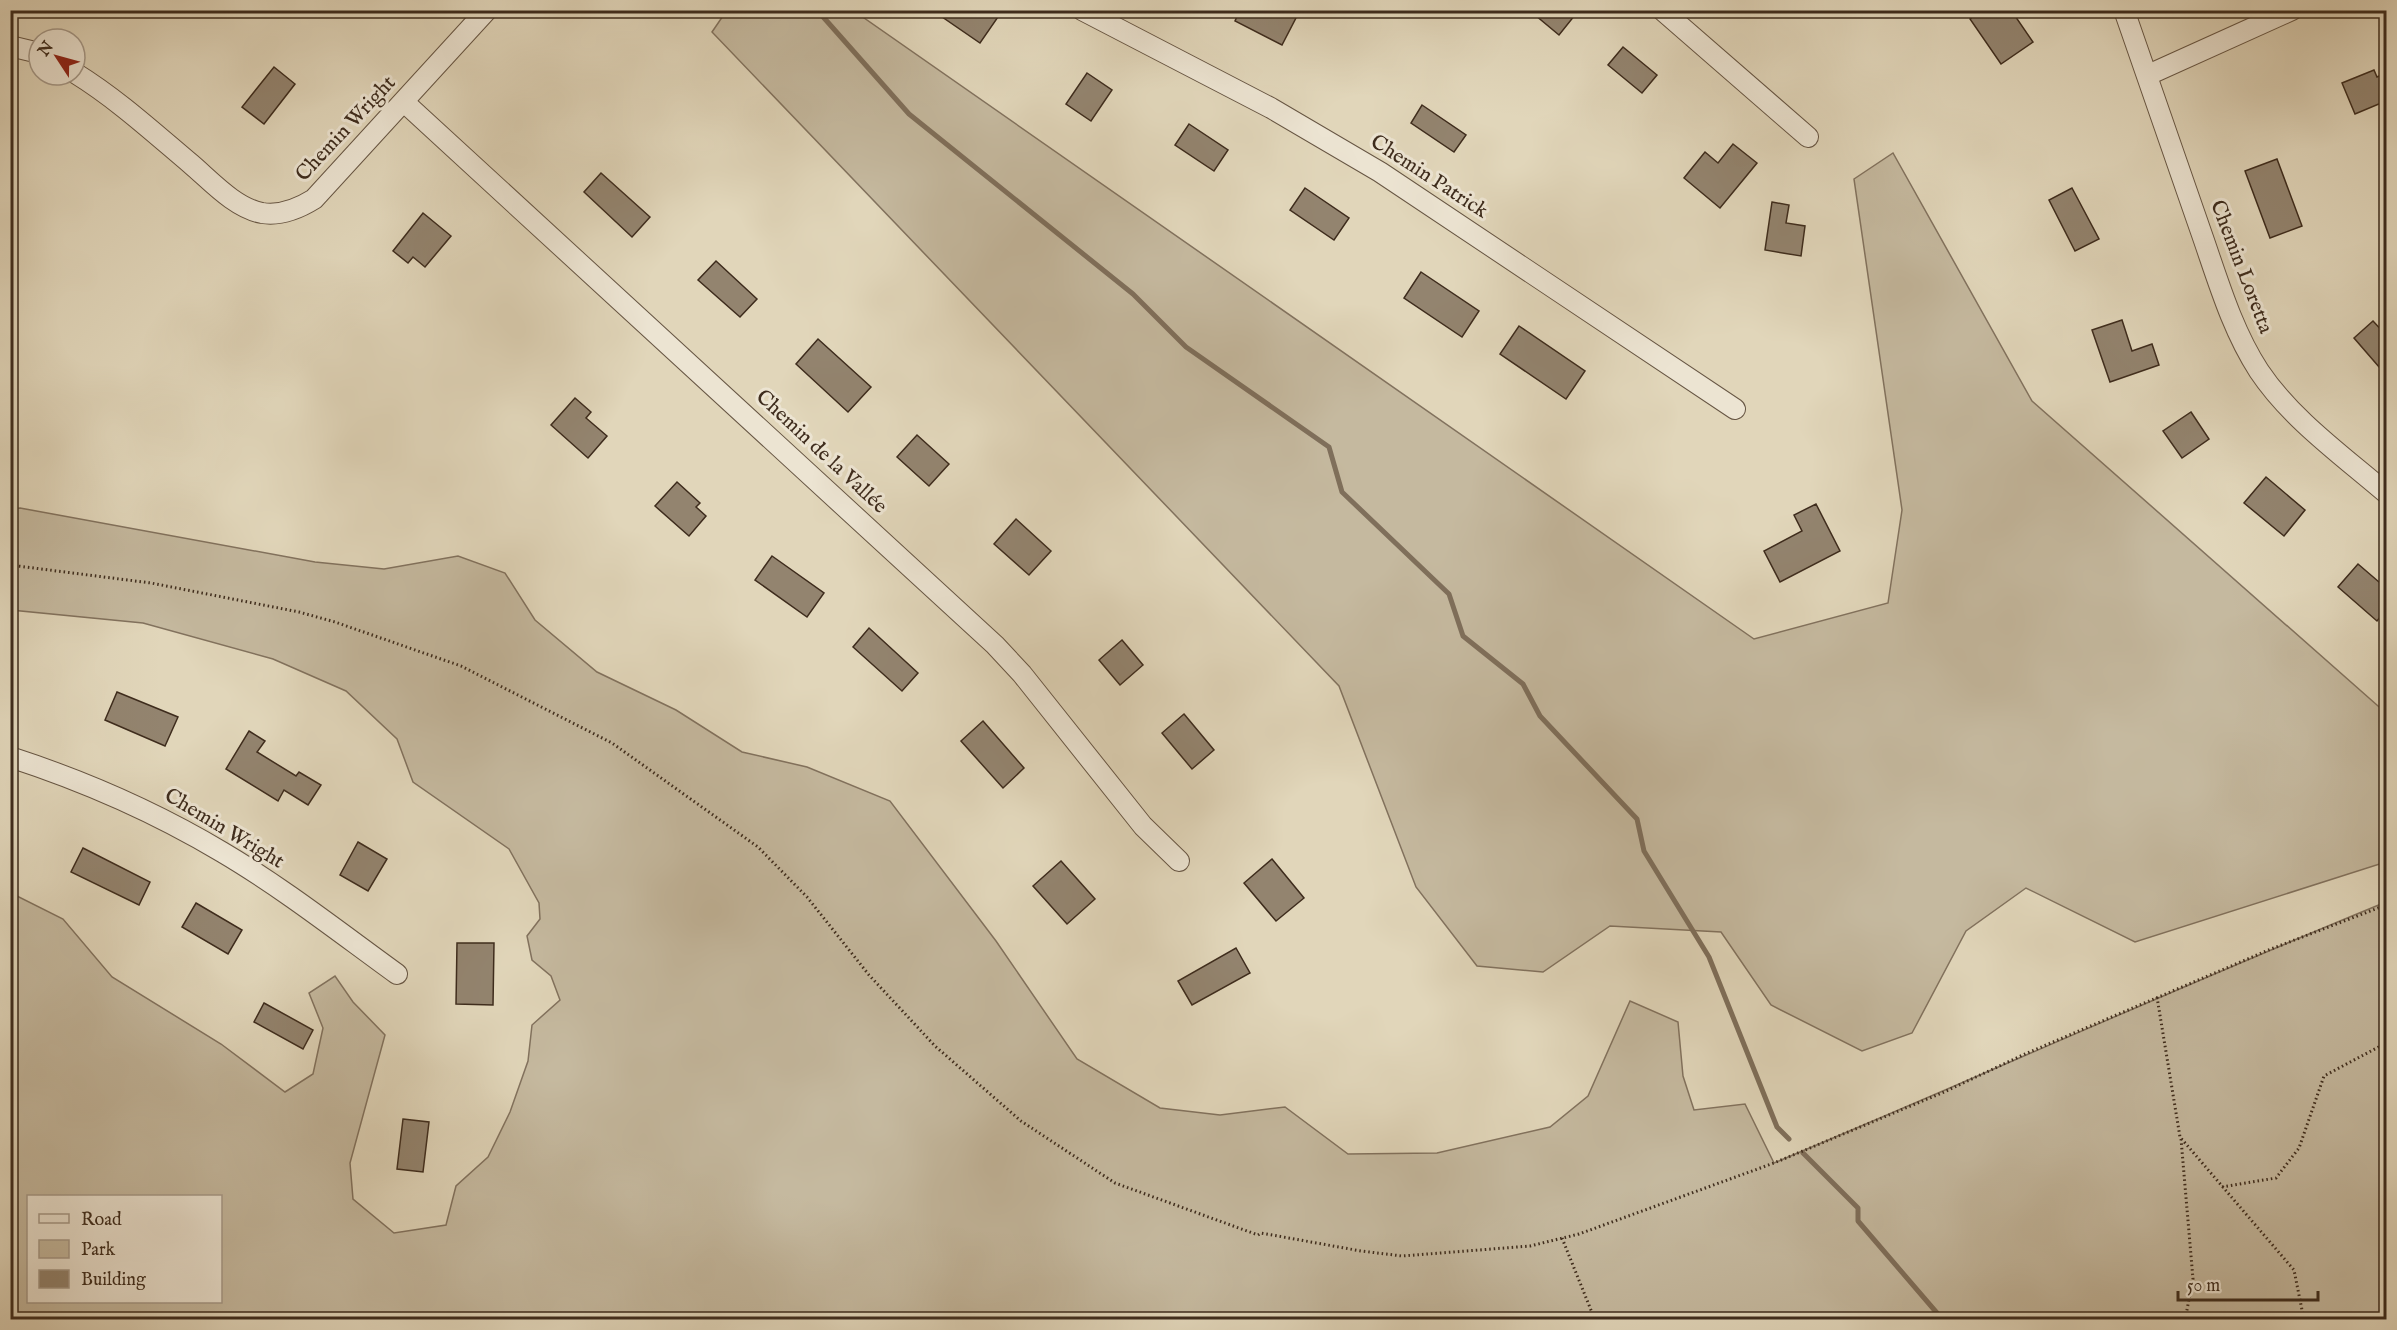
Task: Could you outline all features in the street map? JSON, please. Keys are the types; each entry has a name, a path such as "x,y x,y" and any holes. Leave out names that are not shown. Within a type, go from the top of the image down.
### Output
{"street":[{"name":"Chemin Wright","path":"87,81 113,99 231,198 261,213 280,213 298,209 314,199 487,10"},
{"name":"Chemin Patrick","path":"1082,10 1271,108 1380,172 1735,409"},
{"path":"1662,10 1808,137"},
{"name":"Chemin Loretta","path":"2124,10 2234,323 2259,371 2275,393 2296,414 2386,493"},
{"path":"2148,75 2292,10"},
{"path":"10,46 27,50"},
{"name":"Chemin de la Vallée","path":"404,102 995,645 1022,674 1143,826 1179,861"},
{"name":"Chemin Wright","path":"10,757 98,789 184,831 256,874 397,974"}],"path":[{"path":"10,566 151,583 299,612 335,622 461,666 612,743 758,847 807,897 868,975 935,1046 1021,1121 1115,1183 1258,1235 1261,1233 1361,1251 1402,1256 1530,1246 1623,1219 1774,1163 1944,1092 2157,997 2271,949 2386,905"},
{"path":"2157,997 2180,1137 2193,1279 2185,1320"},
{"path":"2222,1187 2276,1178 2300,1148 2324,1076 2386,1043"},
{"path":"2180,1137 2294,1270 2304,1320"},
{"path":"1562,1238 1595,1320"}],"green space":[{"path":"727,10 854,11 1754,639 1888,603 1902,510 1854,179 1893,153 2032,401 2386,713 2386,862 2135,942 2026,888 1966,931 1912,1033 1862,1051 1771,1005 1721,932 1610,926 1543,972 1477,966 1416,887 1339,686 712,32"},
{"path":"20,508 315,562 384,569 458,556 505,573 535,620 597,672 676,710 742,752 807,767 890,801 996,941 1077,1059 1160,1108 1220,1115 1285,1107 1348,1154 1437,1153 1550,1127 1588,1096 1630,1001 1678,1022 1683,1076 1694,1110 1745,1104 1774,1163 2386,902 2386,1319 11,1319 11,893 63,919 112,977 221,1044 285,1092 313,1074 323,1028 309,993 335,976 353,1002 385,1035 350,1163 353,1199 394,1233 446,1225 456,1186 488,1157 510,1112 528,1061 532,1025 560,1000 551,976 532,960 527,936 540,919 539,903 509,849 413,782 397,739 346,691 273,659 143,623 11,610 11,509"}],"building":[{"path":"932,10 989,10 998,17 980,43"},
{"path":"1240,10 1290,10 1298,14 1282,45 1235,21"},
{"path":"1529,10 1579,10 1559,35"},
{"path":"1982,10 2011,10 2033,42 2001,64 1970,19"},
{"path":"1623,47 1657,75 1642,93 1608,65"},
{"path":"274,67 295,84 264,124 242,107"},
{"path":"2374,70 2377,77 2386,73 2386,101 2355,114 2342,83"},
{"path":"1087,73 1112,90 1091,121 1066,104"},
{"path":"1422,105 1466,135 1454,152 1411,123"},
{"path":"1189,124 1228,150 1214,171 1175,145"},
{"path":"1733,144 1757,163 1720,208 1684,178 1705,152 1718,163"},
{"path":"2277,159 2302,226 2270,238 2245,171"},
{"path":"601,173 650,217 632,237 584,192"},
{"path":"1305,188 1349,218 1334,240 1290,210"},
{"path":"2072,188 2099,239 2075,251 2049,200"},
{"path":"1772,202 1789,205 1786,223 1805,226 1801,256 1765,250"},
{"path":"423,213 451,236 425,267 413,257 408,263 393,251"},
{"path":"716,261 757,299 740,317 698,280"},
{"path":"1421,272 1479,311 1462,337 1404,298"},
{"path":"2122,320 2132,351 2152,344 2159,365 2110,382 2092,330"},
{"path":"2373,321 2386,335 2386,375 2354,338"},
{"path":"1519,326 1585,371 1566,399 1500,354"},
{"path":"818,339 871,387 848,412 796,364"},
{"path":"575,398 591,412 586,418 607,436 588,458 551,425"},
{"path":"2191,412 2209,439 2182,458 2163,431"},
{"path":"917,435 949,464 929,486 897,457"},
{"path":"2266,477 2305,510 2284,536 2244,503"},
{"path":"677,482 700,503 696,507 706,516 689,536 655,506"},
{"path":"1816,504 1840,551 1780,582 1764,551 1802,531 1794,515"},
{"path":"1016,519 1051,551 1029,575 994,544"},
{"path":"772,556 824,593 807,617 755,580"},
{"path":"2358,564 2386,588 2386,610 2377,621 2338,587"},
{"path":"869,628 918,673 902,691 853,647"},
{"path":"1122,640 1143,665 1120,685 1099,660"},
{"path":"117,692 178,717 165,746 105,720"},
{"path":"1184,714 1214,750 1192,769 1162,733"},
{"path":"983,721 1024,768 1003,788 961,741"},
{"path":"249,731 265,741 257,752 296,776 299,772 321,785 308,805 284,790 278,801 226,769"},
{"path":"358,842 387,859 368,891 340,875"},
{"path":"83,848 150,882 139,905 71,872"},
{"path":"1272,859 1304,898 1276,921 1244,883"},
{"path":"1061,861 1095,899 1067,924 1033,886"},
{"path":"196,903 242,930 228,954 182,927"},
{"path":"457,943 494,943 493,1005 456,1004"},
{"path":"1236,948 1250,973 1192,1005 1178,981"},
{"path":"264,1003 313,1030 303,1049 254,1022"},
{"path":"403,1119 429,1122 423,1172 397,1169"}],"waterway":[{"path":"817,10 909,114 1133,294 1186,347 1329,447 1342,492 1449,594 1463,636 1523,684 1540,716 1637,819 1644,851 1709,957 1777,1127 1789,1139"},
{"path":"1803,1153 1858,1208 1858,1221 1943,1320"}]}
